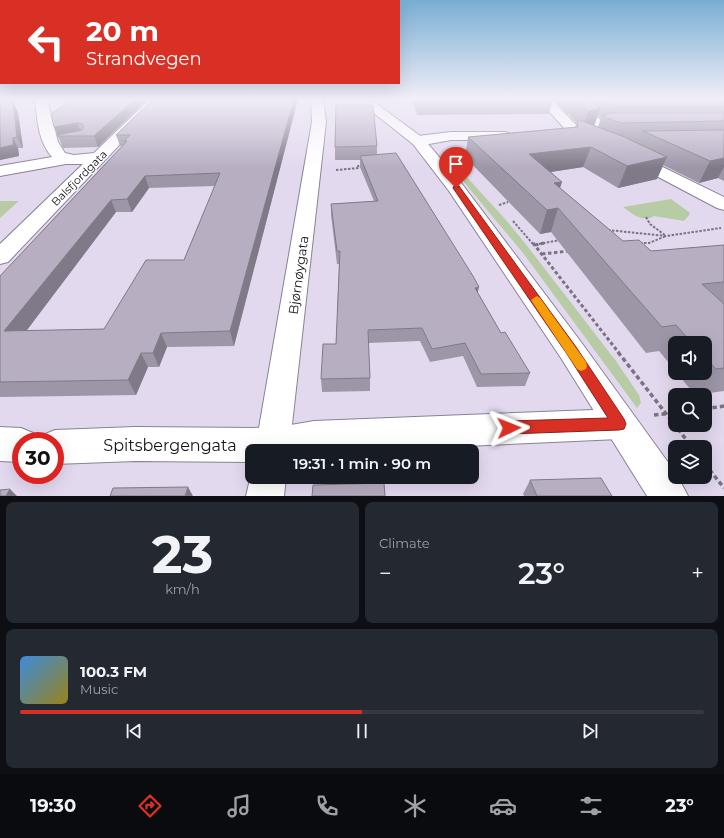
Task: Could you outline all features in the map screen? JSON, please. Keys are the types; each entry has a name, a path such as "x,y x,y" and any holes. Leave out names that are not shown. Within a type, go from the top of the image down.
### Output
{"street":[{"path":"50,122 58,142 58,155 66,159"},
{"name":"Balsfjordgata","path":"0,257 134,122"},
{"name":"Bjørnøygata","path":"273,444 319,122"},
{"path":"393,122 418,141 456,188 516,270 668,496"},
{"path":"574,122 594,138"},
{"path":"418,141 451,136 519,136"},
{"path":"556,136 594,138"},
{"path":"621,152 724,204"},
{"path":"0,171 66,159 98,158"},
{"name":"Spitsbergengata","path":"304,444 321,437 619,424"},
{"path":"0,444 12,445"},
{"name":"Spitsbergengata","path":"64,447 135,444 245,455"},
{"name":"Bjørnøygata","path":"265,496 267,484"}],"lane":[{"path":"585,122 594,138 618,128"}],"path":[{"path":"334,170 359,168 358,166 369,164"},
{"path":"495,200 504,210"},
{"path":"499,205 508,202"},
{"path":"509,216 535,245 686,440"},
{"path":"646,217 650,224 666,236"},
{"path":"637,243 649,243 666,236 724,227"},
{"path":"603,231 618,230 666,236"},
{"path":"535,245 565,239"},
{"path":"542,254 571,251"},
{"path":"712,408 724,406"},
{"path":"712,473 724,488"}],"green space":[{"path":"443,151 506,220 616,361 639,395 641,403 637,408 523,253 443,157"},
{"path":"671,199 689,212 690,214 684,221 654,216 646,219 634,215 623,207"},
{"path":"0,201 19,201 0,218"}],"building":[{"path":"0,122 15,122 17,137 13,138 13,145 0,148"},
{"path":"53,122 109,122 94,136 57,135 82,130 84,126 82,124 77,123 54,127"},
{"path":"129,122 288,122 230,331 161,333 153,353 141,353 128,380 0,382 0,276 127,141 124,141 130,135 116,135","holes":["220,173 184,260 146,260 104,329 4,331 111,200 127,199 145,176"]},
{"path":"336,122 375,122 377,146 335,147"},
{"path":"577,122 585,122 622,136 667,157 627,166 591,147 529,154 562,182 554,183 623,241 639,240 651,251 724,245 724,282 702,284 724,304 724,368 716,369 712,365 712,336 686,336 676,325 662,327 558,208 547,210 468,137 578,127"},
{"path":"619,122 665,122 621,123"},
{"path":"724,130 724,158 710,161 643,131"},
{"path":"396,153 473,276 479,287 475,288 501,333 505,332 530,373 481,374 465,343 432,349 422,328 368,330 370,378 321,379 323,344 336,344 340,251 337,251 331,204 378,201 360,156"},
{"path":"601,478 612,496 537,496 530,480"},
{"path":"384,484 385,496 312,496 313,485"},
{"path":"188,487 185,496 110,496 113,488"},
{"path":"10,489 6,496 0,496 0,490"}],"slow traffic":[{"path":"537,300 581,366"}],"route":[{"path":"456,188 516,270 571,350 619,424 509,428"}]}
